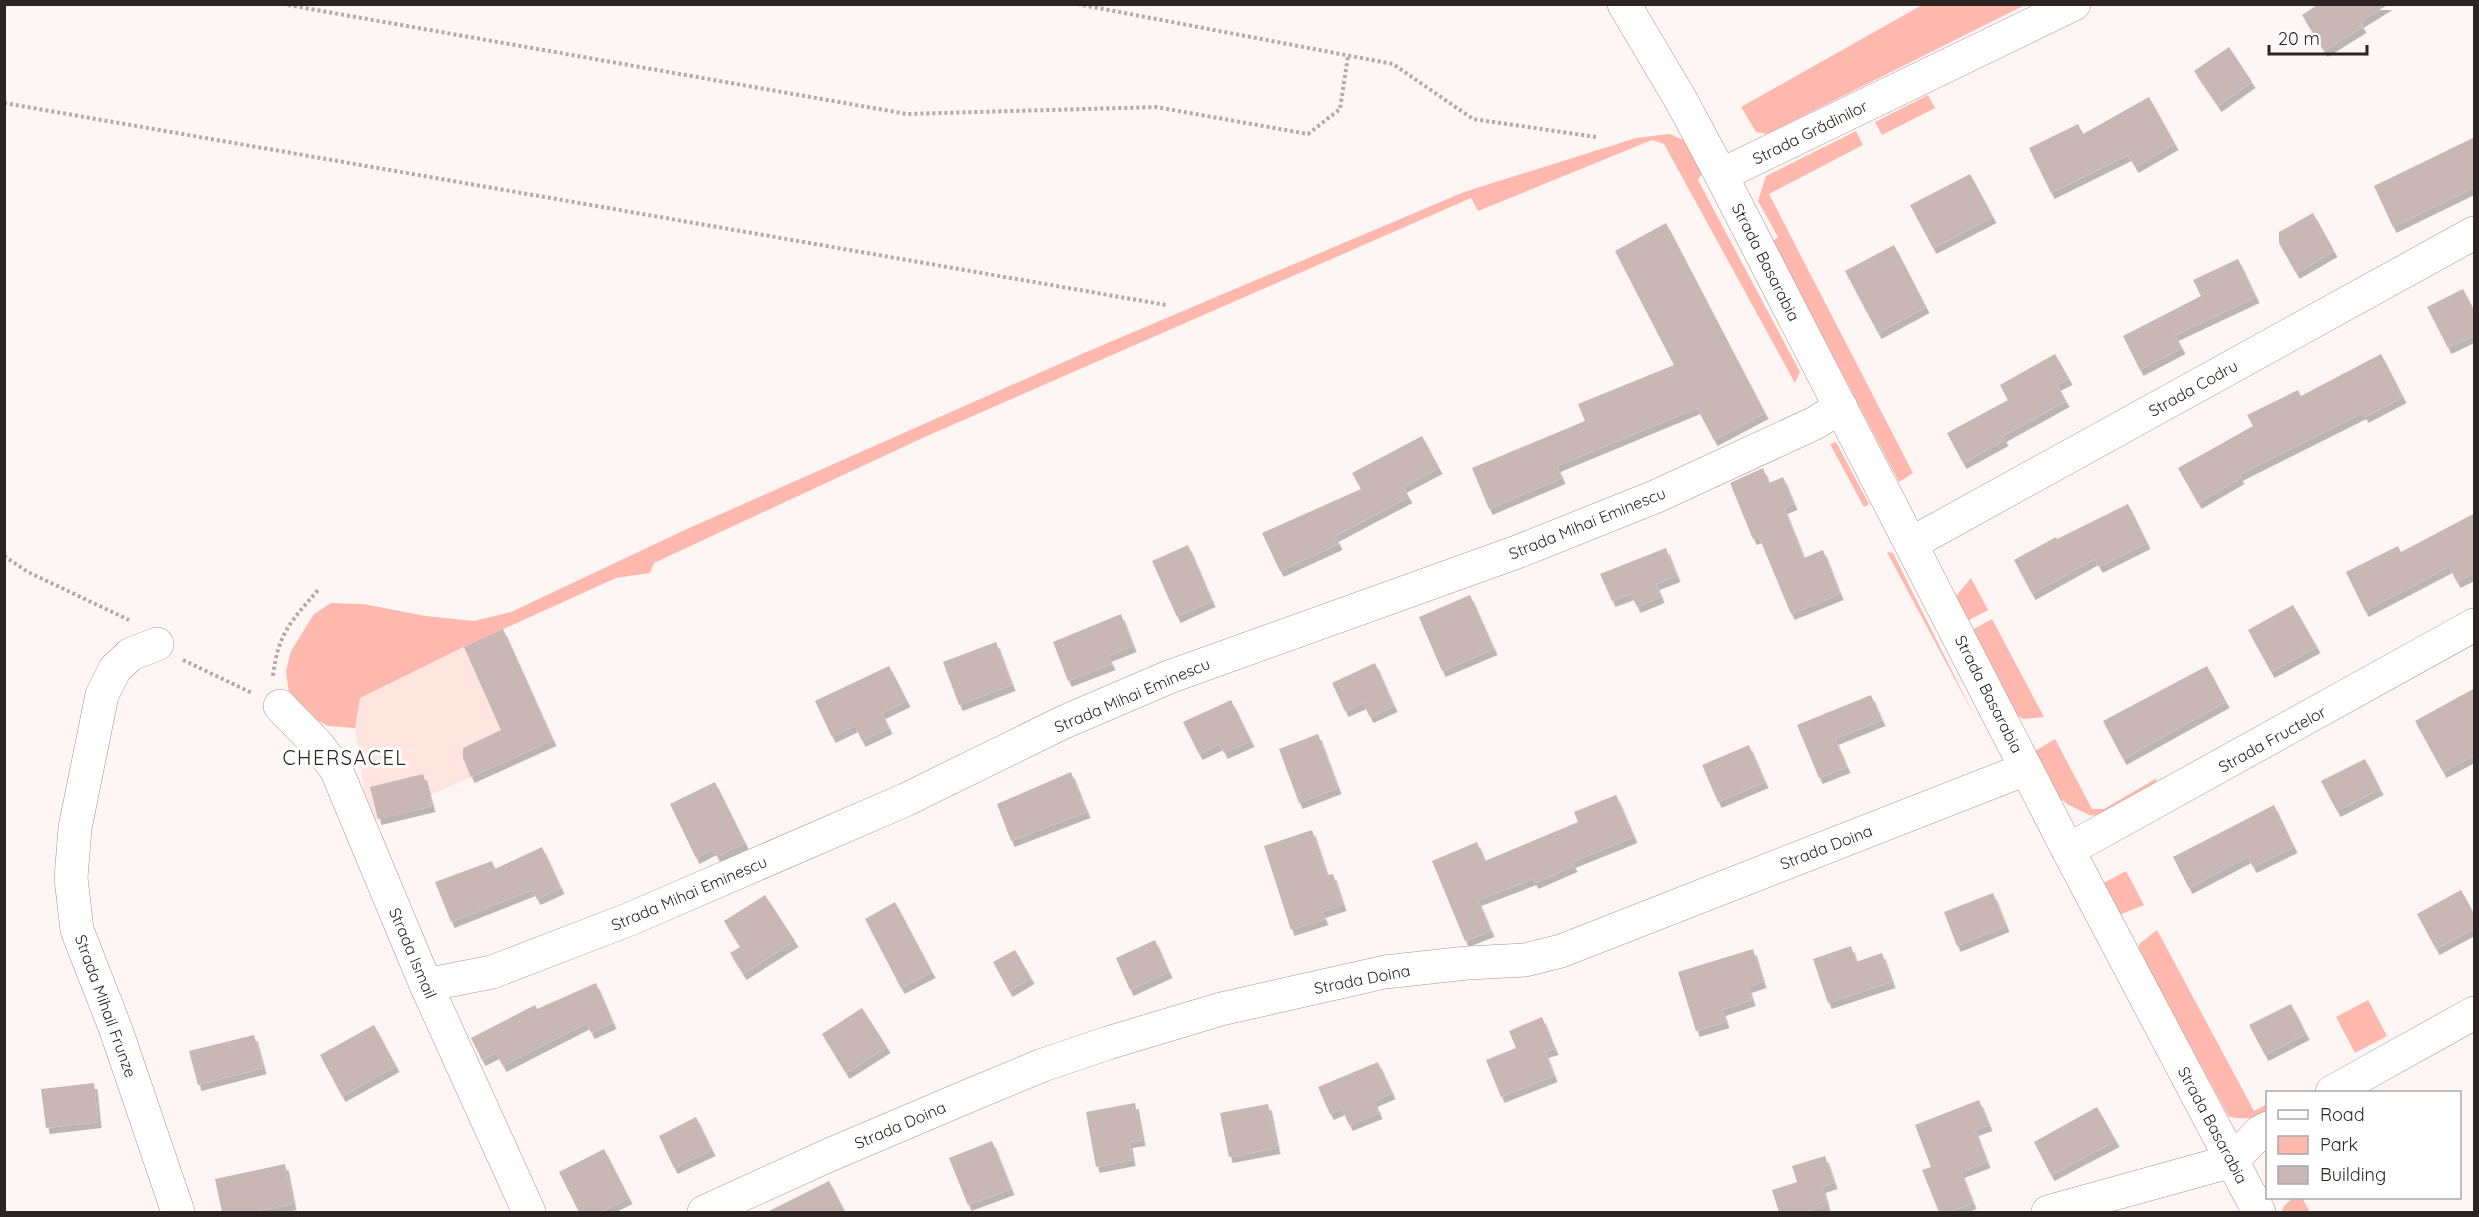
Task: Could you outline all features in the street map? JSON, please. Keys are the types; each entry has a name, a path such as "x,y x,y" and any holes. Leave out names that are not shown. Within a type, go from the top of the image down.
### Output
{"street":[{"path":"1624,4 1682,102 1721,175"},
{"name":"Strada Grădinilor","path":"1721,175 2063,7"},
{"name":"Strada Basarabia","path":"1721,175 2068,850 2259,1212"},
{"name":"Strada Codru","path":"1912,543 2475,233"},
{"name":"Strada Mihai Eminescu","path":"426,985 492,972 630,919 905,800 1064,722 1169,677 1517,552 1657,496 1815,423 1841,407"},
{"name":"Strada Fructelor","path":"2068,850 2475,625"},
{"name":"Strada Mihail Frunze","path":"157,644 131,654 115,669 102,695 77,818 70,878 77,930 116,1030 178,1212"},
{"name":"Strada Ismail","path":"280,706 317,744 336,769 426,985 529,1212"},
{"name":"Strada Doina","path":"704,1212 1043,1065 1108,1043 1221,1009 1385,972 1467,963 1525,960 1561,951 2026,769"},
{"path":"2334,1091 2475,1013"},
{"path":"2048,1212 2232,1161 2260,1132 2266,1129"}],"path":[{"path":"282,4 907,114 1156,107 1308,135 1340,109 1348,56"},
{"path":"1077,4 1393,64 1473,118 1596,137"},
{"path":"4,104 1166,305"},
{"path":"280,706 272,684 276,651 292,620 319,589"}],"shaded area":[{"path":"503,629 553,740 429,796 432,806 373,821 366,805 355,728 360,698"}],"green space":[{"path":"1922,5 2025,5 1767,134 1756,132 1741,107"},
{"path":"1928,95 1935,108 1882,135 1875,122"},
{"path":"1856,131 1863,145 1769,194 1913,473 1899,482 1773,241 1778,237 1758,201 1766,176"},
{"path":"1670,134 1688,142 1703,172 1698,180 1800,372 1795,383 1664,144 1652,140 1478,211 1471,198 927,436 654,563 650,573 616,578 464,647 360,698 355,728 328,726 302,712 289,694 286,671 291,651 314,614 331,603 363,604 426,616 474,621 511,612 687,529 1084,353 1464,192 1636,138"},
{"path":"1836,442 1869,504 1864,507 1830,444"},
{"path":"1887,552 1893,553 1976,719"},
{"path":"1971,578 1988,610 1967,621 1956,596"},
{"path":"1992,619 2044,717 2023,719 2013,713 1972,630"},
{"path":"2055,739 2092,809 2104,809 2157,778 2154,789 2100,816 2089,815 2067,804 2042,784 2035,751"},
{"path":"2126,871 2144,905 2119,915 2102,884"},
{"path":"2157,930 2254,1111 2266,1105 2266,1112 2249,1118 2229,1117 2139,951 2139,944"},
{"path":"2368,1000 2387,1036 2355,1053 2336,1017"},
{"path":"2292,1199 2303,1199 2310,1212 2282,1212 2284,1206"}],"building":[{"path":"2319,4 2389,4 2360,22 2363,27 2324,51 2302,15"},
{"path":"2229,47 2252,82 2218,106 2194,71"},
{"path":"2149,97 2175,144 2135,167 2128,155 2051,193 2029,148 2078,124 2083,134"},
{"path":"2475,137 2475,187 2393,227 2374,186"},
{"path":"1970,174 1993,217 1933,248 1910,205"},
{"path":"2313,213 2334,251 2296,273 2279,243 2279,232"},
{"path":"1666,223 1765,413 1714,440 1697,408 1557,466 1562,478 1489,509 1472,468 1585,421 1578,404 1674,365 1615,251"},
{"path":"1894,245 1926,307 1878,333 1845,271"},
{"path":"2238,259 2256,297 2175,335 2182,348 2140,370 2123,336 2201,296 2193,280"},
{"path":"2463,289 2475,313 2475,335 2448,348 2427,307"},
{"path":"2055,354 2069,379 2057,385 2066,401 2003,436 2005,440 1963,463 1947,433 2008,400 2000,385"},
{"path":"2381,354 2403,397 2365,417 2363,413 2239,475 2241,478 2198,503 2178,468 2253,426 2247,415 2298,390 2301,396"},
{"path":"1422,436 1439,468 1403,487 1409,497 1335,536 1339,544 1280,571 1262,533 1361,489 1352,473"},
{"path":"1763,468 1769,483 1783,477 1794,504 1784,508 1804,558 1823,550 1840,594 1791,614 1759,537 1753,539 1730,483"},
{"path":"2128,504 2147,543 2099,567 2095,559 2032,594 2014,560 2056,537 2057,539"},
{"path":"2475,513 2475,573 2457,582 2449,567 2365,611 2346,572 2398,546 2401,552"},
{"path":"1188,545 1212,601 1177,617 1152,561"},
{"path":"1666,548 1677,576 1656,584 1661,597 1637,607 1631,594 1612,601 1600,574"},
{"path":"1470,595 1494,649 1442,671 1419,617"},
{"path":"2293,605 2317,647 2271,672 2248,630"},
{"path":"1121,614 1133,646 1108,656 1112,664 1068,681 1053,642"},
{"path":"503,629 553,740 471,777 463,758 463,748 501,730 464,647"},
{"path":"996,642 1012,685 959,705 943,662"},
{"path":"1375,663 1394,706 1370,717 1363,703 1345,711 1332,683"},
{"path":"889,666 907,701 882,713 889,728 862,741 855,726 832,737 815,701"},
{"path":"2207,666 2226,702 2123,759 2103,721"},
{"path":"2475,688 2475,755 2443,772 2415,721"},
{"path":"1871,695 1882,720 1835,739 1847,767 1819,778 1797,725"},
{"path":"1231,700 1251,741 1224,753 1220,744 1199,754 1183,722"},
{"path":"1318,734 1338,788 1299,803 1279,749"},
{"path":"1749,745 1765,782 1718,802 1702,765"},
{"path":"2365,759 2380,789 2337,811 2321,781"},
{"path":"1071,772 1087,812 1011,841 997,804"},
{"path":"423,774 432,806 378,819 370,787"},
{"path":"715,782 745,843 717,857 713,849 696,858 670,804"},
{"path":"1616,795 1634,837 1572,862 1574,866 1535,883 1533,879 1478,900 1491,931 1465,941 1432,861 1477,842 1485,861 1578,822 1574,812"},
{"path":"2274,805 2294,847 2253,867 2248,857 2189,888 2173,857"},
{"path":"1312,830 1327,875 1333,874 1343,905 1322,912 1325,919 1291,930 1264,846"},
{"path":"542,847 561,888 537,899 532,890 451,922 435,882 492,861 495,869"},
{"path":"2461,890 2475,916 2475,928 2436,949 2417,914"},
{"path":"1993,893 2006,926 1957,946 1944,912"},
{"path":"765,895 795,941 743,974 730,953 740,947 724,921"},
{"path":"895,902 932,972 901,988 865,919"},
{"path":"1155,940 1169,972 1130,990 1116,958"},
{"path":"1851,946 1856,962 1882,953 1892,982 1828,1003 1813,959"},
{"path":"1753,949 1763,982 1748,987 1752,1000 1722,1010 1726,1022 1696,1031 1678,972"},
{"path":"1015,950 1031,978 1009,991 993,962"},
{"path":"596,983 613,1023 591,1033 587,1023 503,1066 496,1053 482,1060 471,1038 535,1005 537,1009"},
{"path":"2291,1004 2306,1034 2265,1055 2249,1025"},
{"path":"862,1008 887,1047 846,1073 822,1034"},
{"path":"1542,1017 1555,1049 1545,1052 1554,1076 1501,1097 1486,1060 1516,1048 1509,1031"},
{"path":"374,1025 396,1066 342,1096 320,1055"},
{"path":"254,1035 263,1068 198,1085 189,1051"},
{"path":"1378,1062 1392,1093 1374,1101 1379,1113 1349,1125 1342,1109 1330,1114 1318,1087"},
{"path":"94,1083 98,1122 46,1128 41,1089"},
{"path":"1979,1100 1989,1125 1975,1130 1987,1162 1961,1172 1973,1203 1950,1212 1939,1212 1922,1170 1931,1167 1915,1125"},
{"path":"1135,1103 1142,1140 1129,1142 1132,1160 1096,1167 1086,1112"},
{"path":"1268,1104 1277,1148 1229,1157 1220,1113"},
{"path":"2097,1107 2116,1141 2051,1175 2034,1142"},
{"path":"696,1117 712,1150 674,1168 659,1136"},
{"path":"992,1141 1011,1189 968,1205 949,1158"},
{"path":"604,1149 629,1198 601,1212 579,1212 559,1172"},
{"path":"1825,1156 1834,1183 1822,1187 1827,1205 1804,1212 1779,1212 1772,1190 1797,1182 1792,1166"},
{"path":"285,1164 293,1204 253,1212 222,1212 215,1179"},
{"path":"829,1181 845,1212 767,1212"}],"district":[{"name":"CHERSACEL","path":"345,758"}]}
